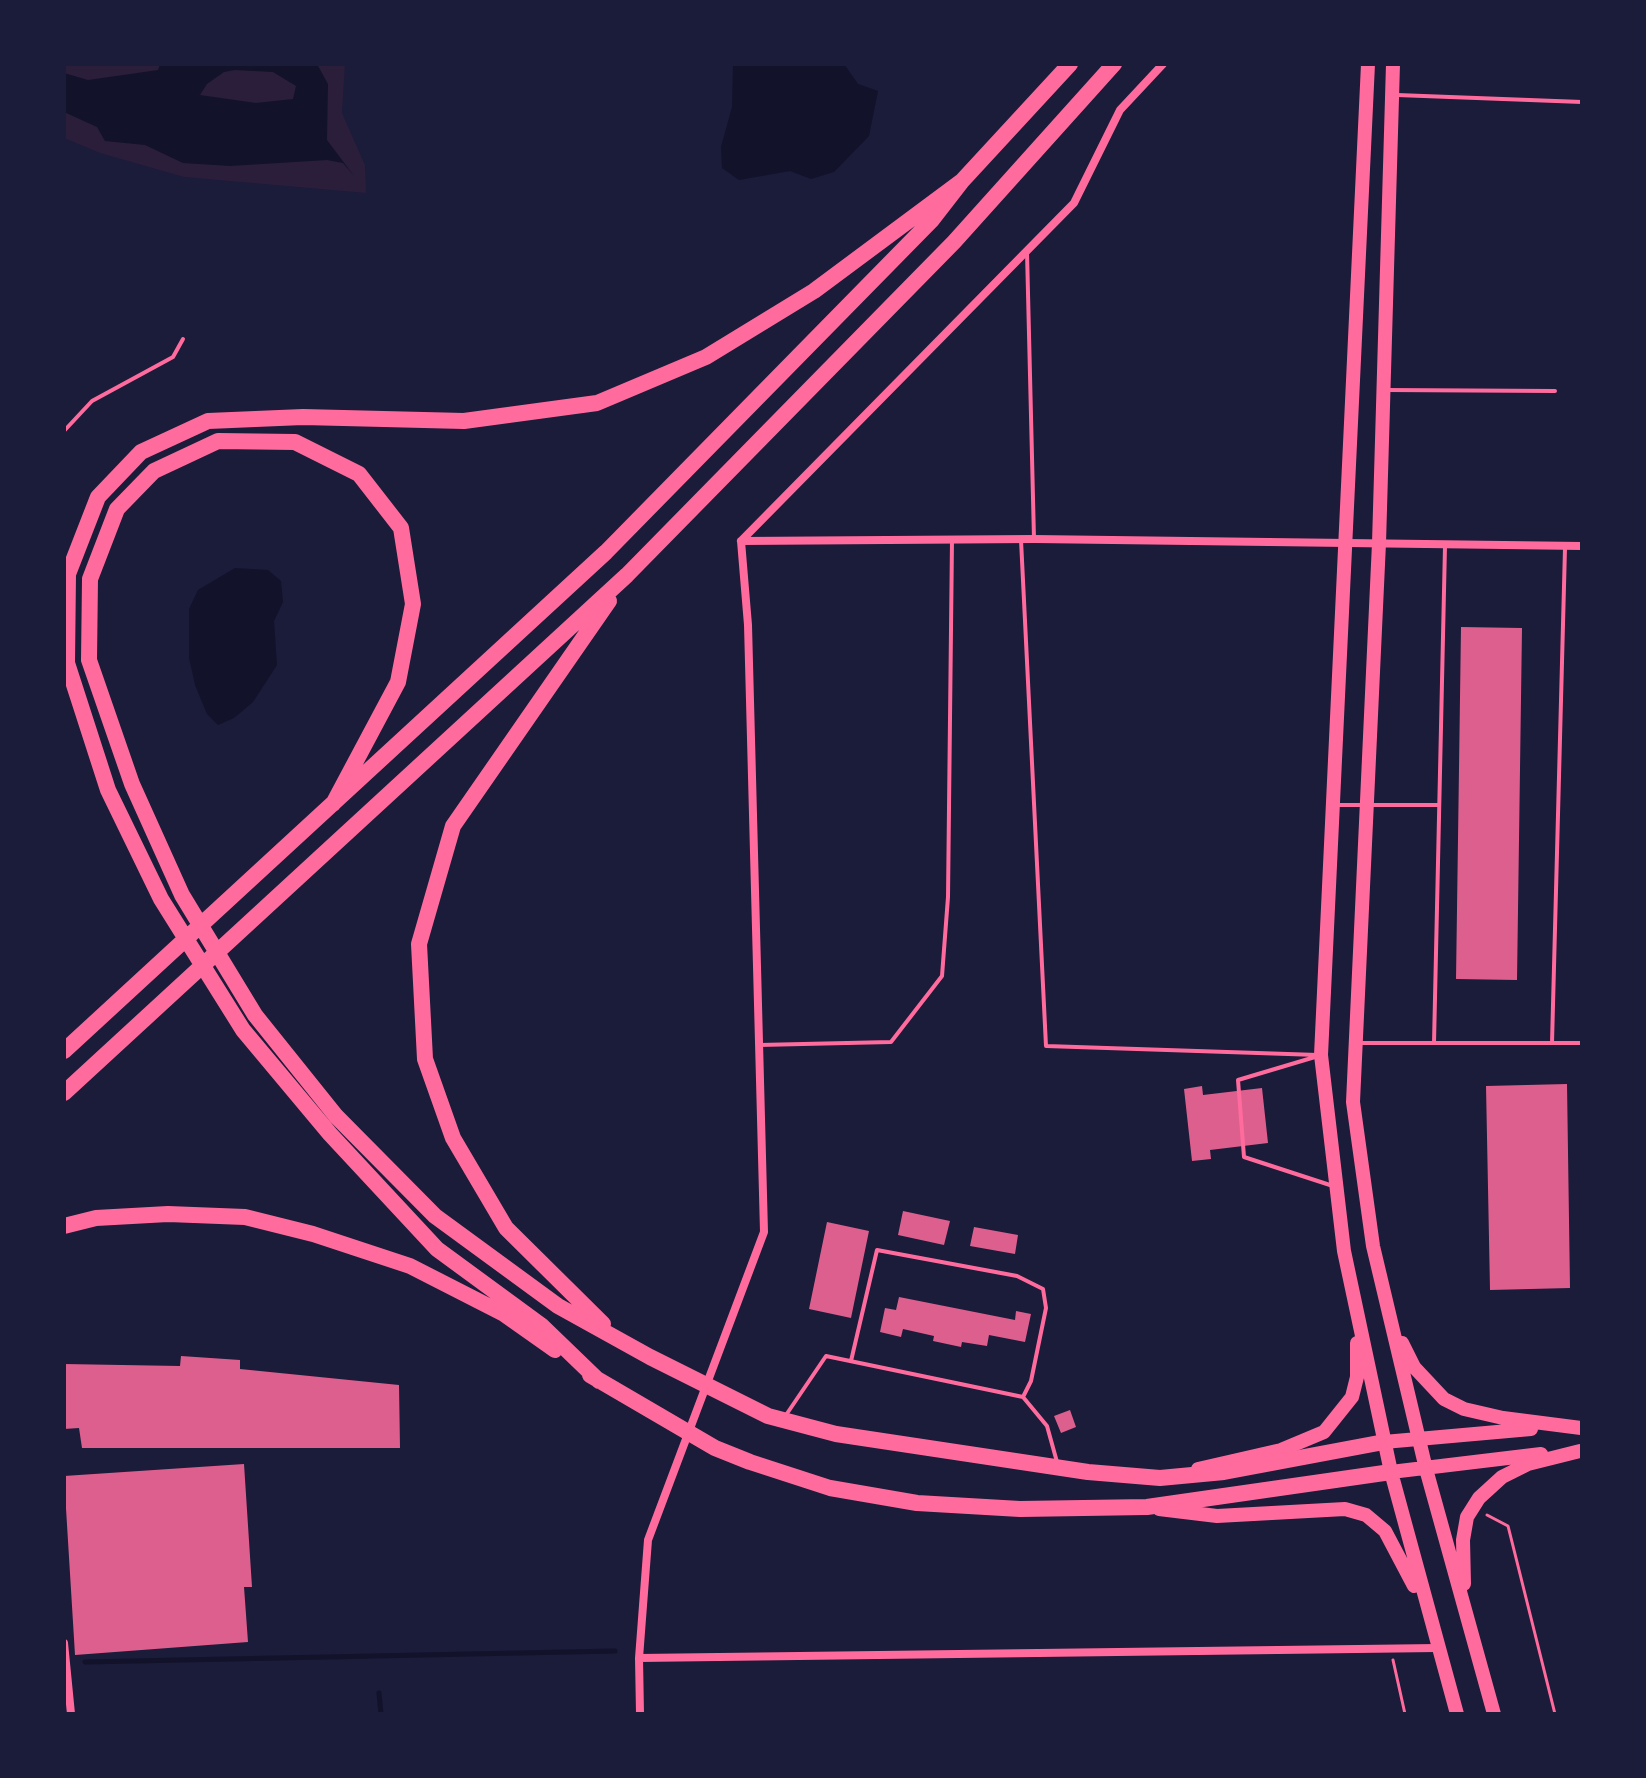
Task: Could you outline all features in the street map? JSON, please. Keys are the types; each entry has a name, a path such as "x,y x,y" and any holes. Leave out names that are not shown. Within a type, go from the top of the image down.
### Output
{"highway":[{"path":"64,1051 606,552 931,221 962,181 1070,64"},
{"path":"64,1093 627,575 954,242 1114,64"},
{"path":"599,1381 542,1326 437,1249 330,1134 243,1030 161,899 108,790 67,663 68,574 98,497 141,452 208,421 303,417 464,421 597,403 706,357 814,291 962,181"},
{"path":"333,804 398,682 413,604 401,528 359,474 295,442 218,441 154,471 117,509 90,579 89,660 132,784 182,895 255,1015 336,1116 435,1216 558,1306 775,1418 925,1450 1160,1478 1224,1472 1384,1442"},
{"path":"618,1339 506,1228 453,1138 425,1059 419,944 453,826 627,575"},
{"path":"64,1226 96,1218 168,1214 245,1217 313,1234 410,1266 504,1314 599,1381 715,1448 830,1488 917,1503 1020,1509 1147,1507 1391,1472"}],"main road":[{"path":"1368,64 1321,1055 1335,1187 1356,1310 1391,1472 1457,1714"},
{"path":"1393,64 1379,543 1353,1102 1373,1246 1426,1469 1494,1714"},
{"path":"1160,1478 1281,1450 1324,1432 1352,1397 1357,1377 1356,1310"},
{"path":"1390,1317 1414,1367 1444,1399 1464,1409 1503,1418 1581,1428"},
{"path":"1384,1442 1418,1437 1581,1428"},
{"path":"1391,1472 1581,1451"},
{"path":"1466,1612 1463,1540 1473,1508 1502,1477 1528,1464 1581,1451"},
{"path":"1147,1507 1217,1516 1345,1509 1366,1515 1385,1531 1398,1552 1430,1621"}],"street":[{"path":"640,1714 639,1658 648,1540 764,1232 748,625 741,541 1074,203 1120,110 1163,64"},
{"path":"741,541 1034,539 1582,546"},
{"path":"64,1643 71,1714"},
{"path":"639,1658 1437,1648"}],"lane":[{"path":"1392,95 1582,102"},
{"path":"1027,250 1034,539"},
{"path":"64,431 92,401 173,357 183,339"},
{"path":"1383,390 1555,391"},
{"path":"1021,539 1046,1046 1321,1055"},
{"path":"759,1045 891,1042 942,976 948,897 952,540"},
{"path":"1434,1043 1445,544"},
{"path":"1552,1043 1565,545"},
{"path":"1335,805 1439,805"},
{"path":"1354,1043 1582,1043"},
{"path":"1321,1055 1238,1080 1244,1157 1335,1187"},
{"path":"851,1361 877,1250 1017,1276 1043,1289 1046,1308 1031,1381 1023,1397"},
{"path":"775,1418 826,1356 1023,1397 1047,1426 1058,1468"}],"path":[{"path":"1473,1508 1508,1526 1555,1714"},
{"path":"1390,1649 1405,1714"}],"shaded area":[{"path":"64,64 345,64 342,113 365,165 366,193 184,177 100,153 64,138"},
{"path":"160,64 317,64 328,84 327,140 354,176 343,163 327,160 230,166 183,163 145,145 105,141 97,127 64,112 64,73 88,80 158,70","holes":["224,72 273,72 296,86 293,99 256,103 200,95 207,84"]},
{"path":"733,64 844,64 858,84 878,91 869,136 834,172 811,179 790,171 739,180 722,168 721,147 732,107"},
{"path":"235,568 268,570 281,581 283,602 274,621 277,665 253,702 234,718 218,725 207,714 195,685 189,658 189,609 198,590"}],"building":[{"path":"1461,627 1522,628 1517,980 1456,979"},
{"path":"1567,1084 1570,1288 1490,1290 1486,1086"},
{"path":"1202,1086 1203,1095 1262,1088 1268,1143 1210,1150 1211,1159 1192,1161 1184,1089"},
{"path":"903,1211 950,1221 944,1245 898,1235"},
{"path":"827,1222 869,1231 851,1318 809,1309"},
{"path":"974,1227 1018,1235 1015,1254 970,1246"},
{"path":"899,1297 1015,1320 1016,1311 1031,1314 1025,1342 989,1335 987,1346 962,1342 961,1347 933,1341 934,1336 903,1329 901,1337 880,1332 885,1308 896,1310"},
{"path":"181,1356 240,1360 240,1369 399,1385 400,1448 82,1448 79,1428 64,1429 64,1364 180,1366"},
{"path":"1070,1410 1076,1427 1061,1433 1054,1416"},
{"path":"244,1464 252,1587 244,1587 248,1642 75,1655 64,1476"}],"waterway":[{"path":"85,1662 615,1651"},
{"path":"379,1693 381,1714"}]}
